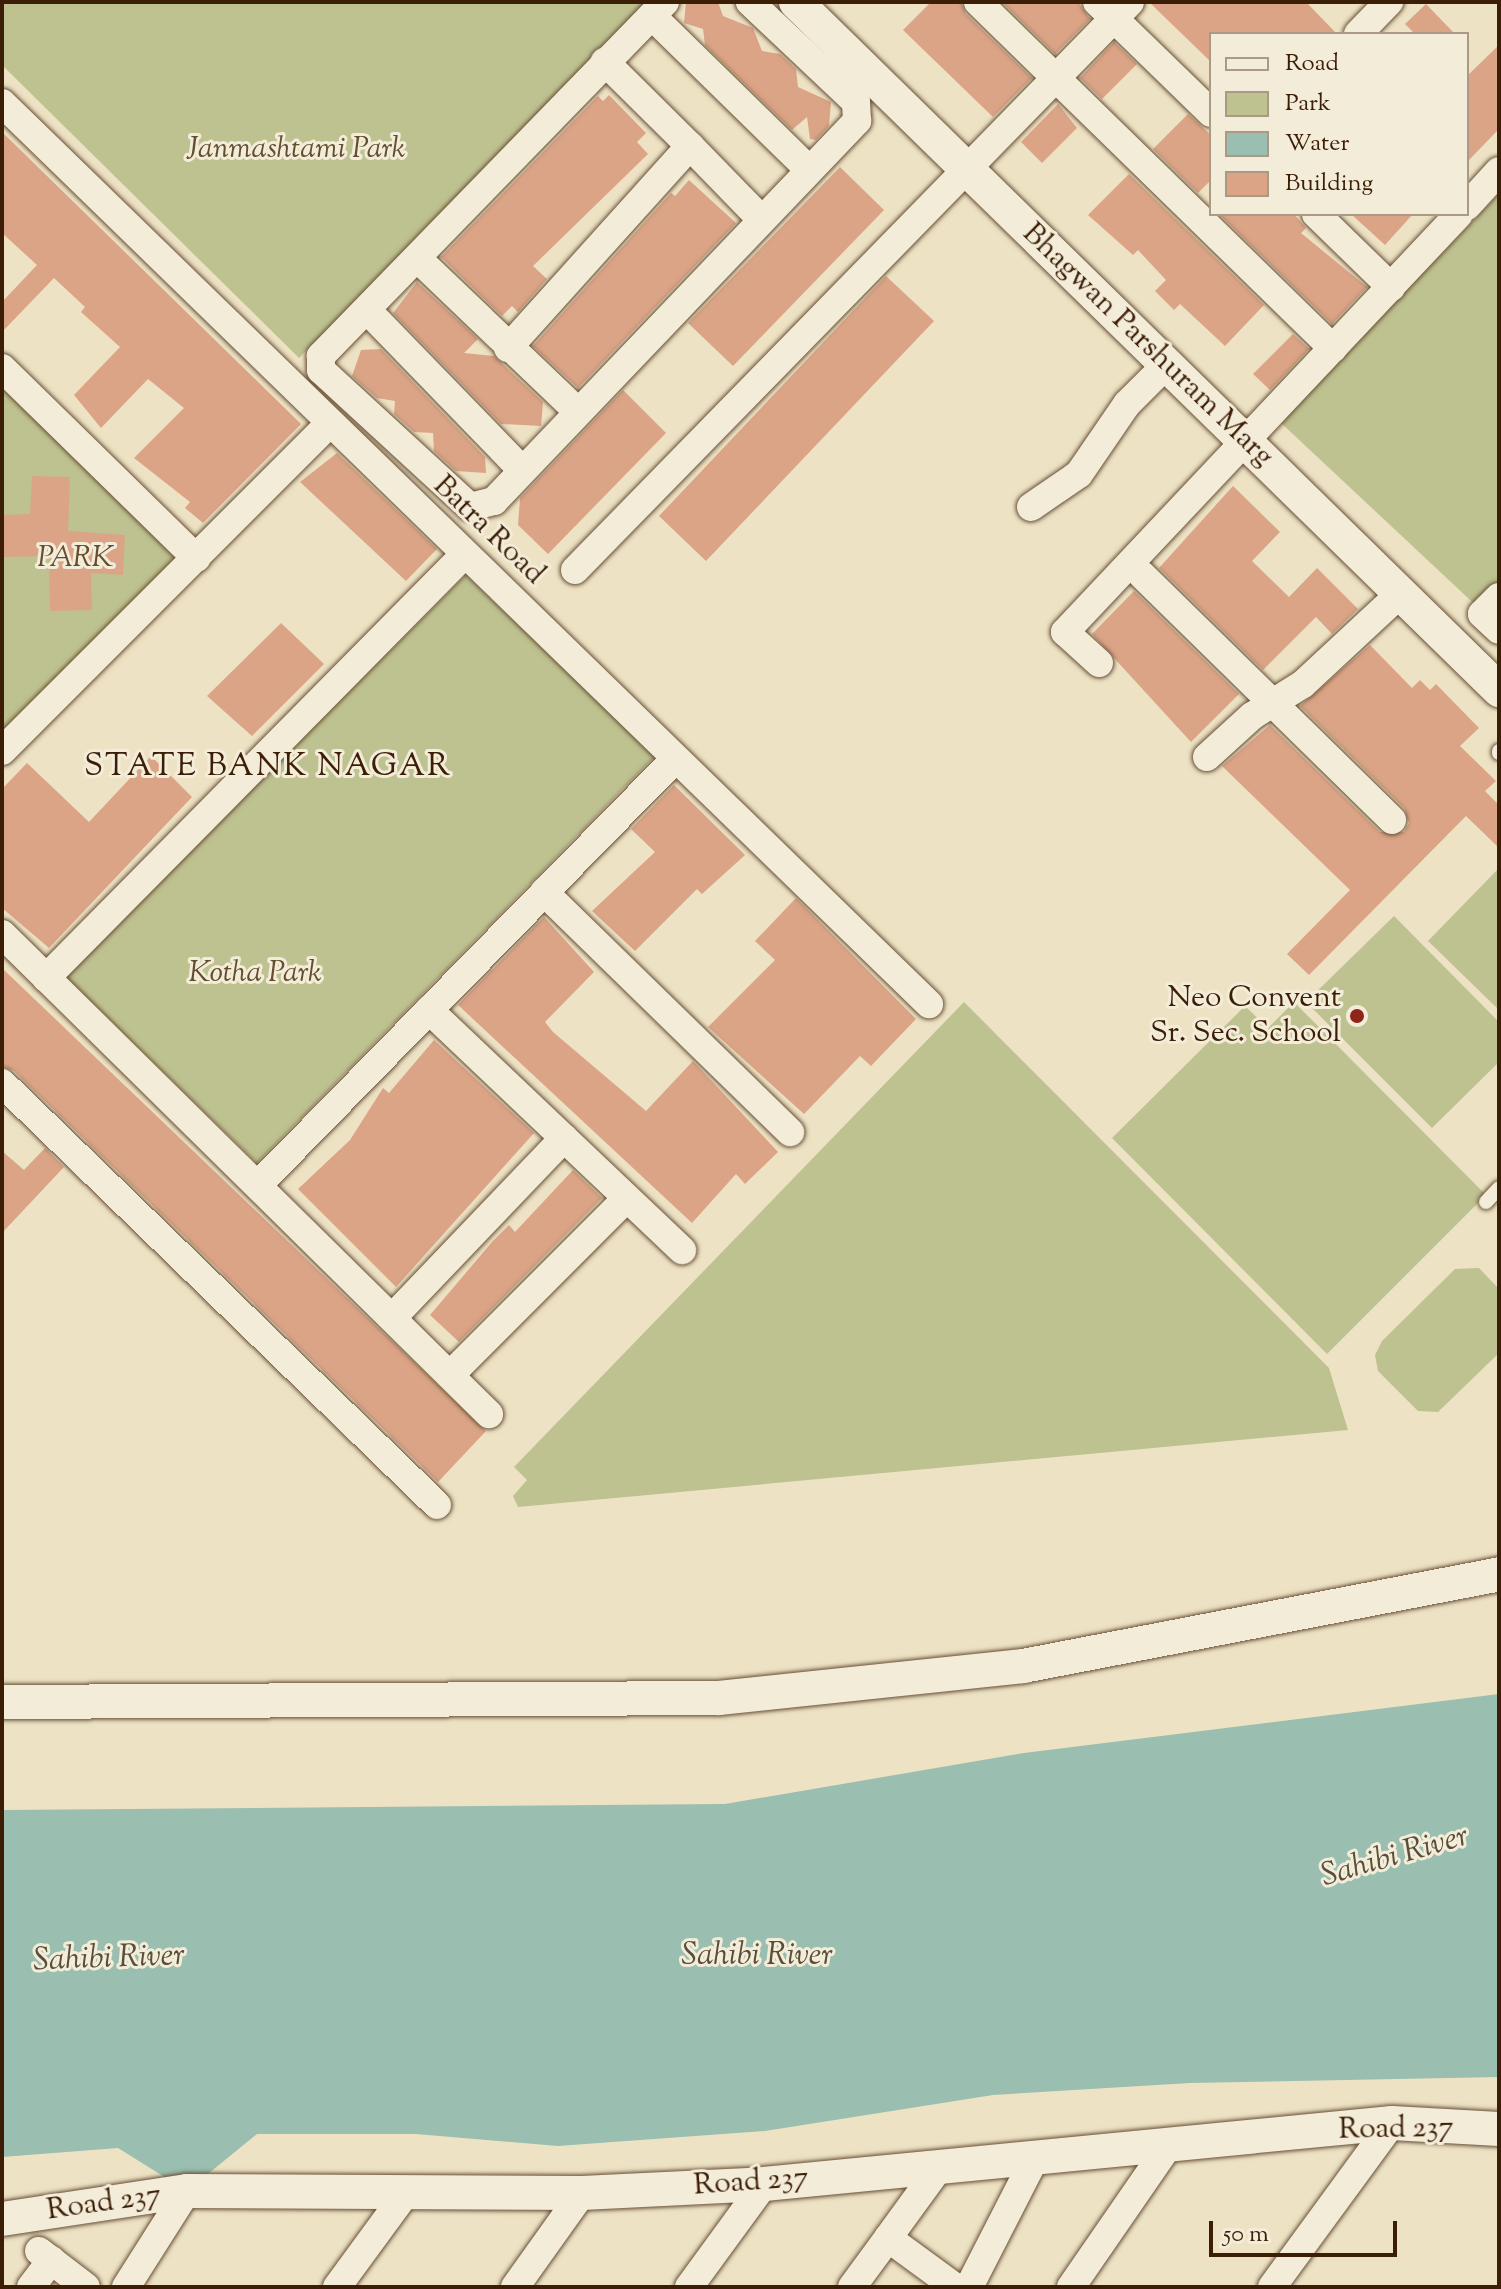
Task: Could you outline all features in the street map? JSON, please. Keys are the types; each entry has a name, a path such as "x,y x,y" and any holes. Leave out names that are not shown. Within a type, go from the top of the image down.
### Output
{"street":[{"path":"750,2 861,111 761,219 576,410 494,501 470,507 321,370 321,356 658,9 807,168"},
{"name":"Bhagwan Parshuram Marg","path":"796,2 1499,690"},
{"path":"978,2 1333,349"},
{"path":"1360,32 1389,2"},
{"path":"575,570 968,171 1057,78 1114,8 1209,111"},
{"path":"605,62 761,219"},
{"name":"Batra Road","path":"2,103 929,1004"},
{"path":"508,348 690,146"},
{"path":"1469,204 1499,171"},
{"path":"1318,216 1391,287"},
{"path":"1099,663 1065,632 1457,216"},
{"path":"417,258 576,410"},
{"path":"367,310 521,469"},
{"path":"1031,507 1079,474 1127,404 1166,365"},
{"path":"2,368 196,558"},
{"path":"2,751 329,424"},
{"path":"46,978 464,555"},
{"path":"1142,575 1392,820"},
{"path":"1207,757 1274,703 1303,684 1401,593"},
{"path":"1453,644 1493,614"},
{"path":"258,1185 675,759"},
{"path":"544,892 790,1132"},
{"path":"2,934 489,1414"},
{"path":"429,1010 682,1250"},
{"path":"2,1083 437,1505"},
{"path":"392,1318 564,1138"},
{"path":"450,1375 627,1198"},
{"path":"2,1702 719,1698 1023,1666 1499,1574"},
{"path":"1272,2287 1392,2123"},
{"name":"Road 237","path":"2,2219 187,2191 582,2193 764,2184 1171,2142 1392,2123 1499,2129"},
{"path":"1071,2287 1171,2142"},
{"path":"969,2287 1036,2156"},
{"path":"852,2287 941,2165"},
{"path":"689,2287 764,2184"},
{"path":"337,2287 408,2190"},
{"path":"126,2287 187,2191"},
{"path":"515,2287 582,2193"},
{"path":"888,2238 955,2287"},
{"path":"31,2287 45,2256 86,2287"}],"lane":[{"path":"1486,1202 1499,1188"}],"green space":[{"name":"Janmashtami Park","path":"2,2 652,2 299,358 2,65"},
{"path":"1499,194 1499,596 1484,613 1280,422"},
{"name":"PARK","path":"2,387 180,557 2,734"},
{"name":"Kotha Park","path":"466,575 655,756 257,1163 65,976"},
{"path":"1499,868 1499,1010 1428,941"},
{"path":"1394,916 1499,1022 1499,1062 1432,1128 1306,1002"},
{"path":"964,1002 1329,1368 1348,1430 518,1507 513,1496 527,1480 514,1467"},
{"path":"1294,1002 1486,1195 1327,1354 1112,1138 1245,1006 1268,1028"},
{"path":"1479,1268 1499,1289 1499,1353 1438,1412 1418,1411 1378,1371 1375,1355 1382,1341 1455,1269"}],"water":[{"name":"Sahibi River","path":"1499,1694 1499,2077 1190,2083 993,2095 765,2131 558,2146 416,2134 257,2134 187,2191 118,2148 2,2157 2,1810 725,1804 1024,1753"}],"building":[{"path":"686,2 718,2 723,16 753,28 762,51 780,54 796,69 798,87 831,102 829,126 816,140 810,139 807,117 792,130 705,45 703,29 684,23"},
{"path":"931,2 961,2 966,14 1032,78 993,117 903,30"},
{"path":"1002,2 1078,2 1090,19 1055,54"},
{"path":"1149,2 1306,2 1335,32 1209,32 1209,60"},
{"path":"1426,4 1453,32 1413,32 1405,24"},
{"path":"1114,42 1137,64 1102,99 1080,78"},
{"path":"1499,45 1499,129 1469,160 1469,74"},
{"path":"609,95 646,133 637,142 648,154 533,266 547,279 518,312 512,306 502,316 441,257 598,96 603,101"},
{"path":"1058,104 1077,128 1042,163 1021,142"},
{"path":"1188,114 1209,133 1209,182 1198,193 1153,149"},
{"path":"2,132 301,424 203,523 185,508 190,502 134,458 184,408 148,379 101,428 74,395 120,347 81,312 85,307 54,278 2,332 2,302 37,265 2,233"},
{"path":"840,167 884,210 733,366 688,323"},
{"path":"1129,174 1264,305 1225,346 1180,304 1174,310 1155,291 1166,280 1138,250 1133,255 1088,215"},
{"path":"689,180 736,223 578,388 533,346 671,193 675,196"},
{"path":"1221,216 1296,216 1306,228 1301,233 1367,287 1332,324"},
{"path":"1353,216 1411,216 1385,245"},
{"path":"886,276 934,321 706,561 659,516"},
{"path":"417,282 478,339 464,353 494,356 543,402 541,426 501,424 393,313"},
{"path":"1293,334 1309,349 1270,390 1253,374"},
{"path":"381,349 485,457 486,473 456,471 434,451 433,433 414,432 394,414 395,401 377,398 352,376 361,350"},
{"path":"623,390 666,433 548,554 518,525 520,498"},
{"path":"337,453 437,549 406,581 300,482"},
{"path":"32,476 70,477 68,531 125,535 123,575 91,573 92,610 50,611 49,556 2,557 2,515 30,514"},
{"path":"1233,486 1280,532 1252,561 1289,597 1317,568 1358,609 1332,634 1316,617 1263,670 1159,568"},
{"path":"1134,591 1239,694 1191,742 1092,634"},
{"path":"281,623 324,664 252,736 207,696"},
{"path":"1370,645 1412,688 1420,680 1430,690 1436,684 1479,728 1460,746 1496,781 1485,791 1499,805 1499,848 1466,816 1309,975 1287,954 1350,890 1222,766 1270,725 1380,832 1404,832 1409,823 1404,808 1300,706"},
{"path":"151,756 192,797 49,948 2,908 2,789 27,763 89,822"},
{"path":"674,785 745,855 702,894 697,889 635,951 592,911 655,852 631,829"},
{"path":"796,898 916,1019 871,1066 860,1056 804,1114 708,1027 775,960 755,941"},
{"path":"544,917 594,972 545,1022 553,1032 646,1111 693,1061 778,1152 745,1184 736,1174 692,1223 458,1005"},
{"path":"2,968 486,1431 438,1482 14,1071 2,1066"},
{"path":"434,1040 534,1133 396,1287 298,1189 350,1140 383,1088 389,1093"},
{"path":"45,1148 64,1167 2,1233 2,1151 24,1170"},
{"path":"573,1170 602,1198 459,1342 430,1315 492,1242 509,1225 515,1232"}],"place":[{"name":"Neo Convent Sr. Sec. School","path":"1357,1016"}],"district":[{"name":"STATE BANK NAGAR","path":"268,767"}]}
